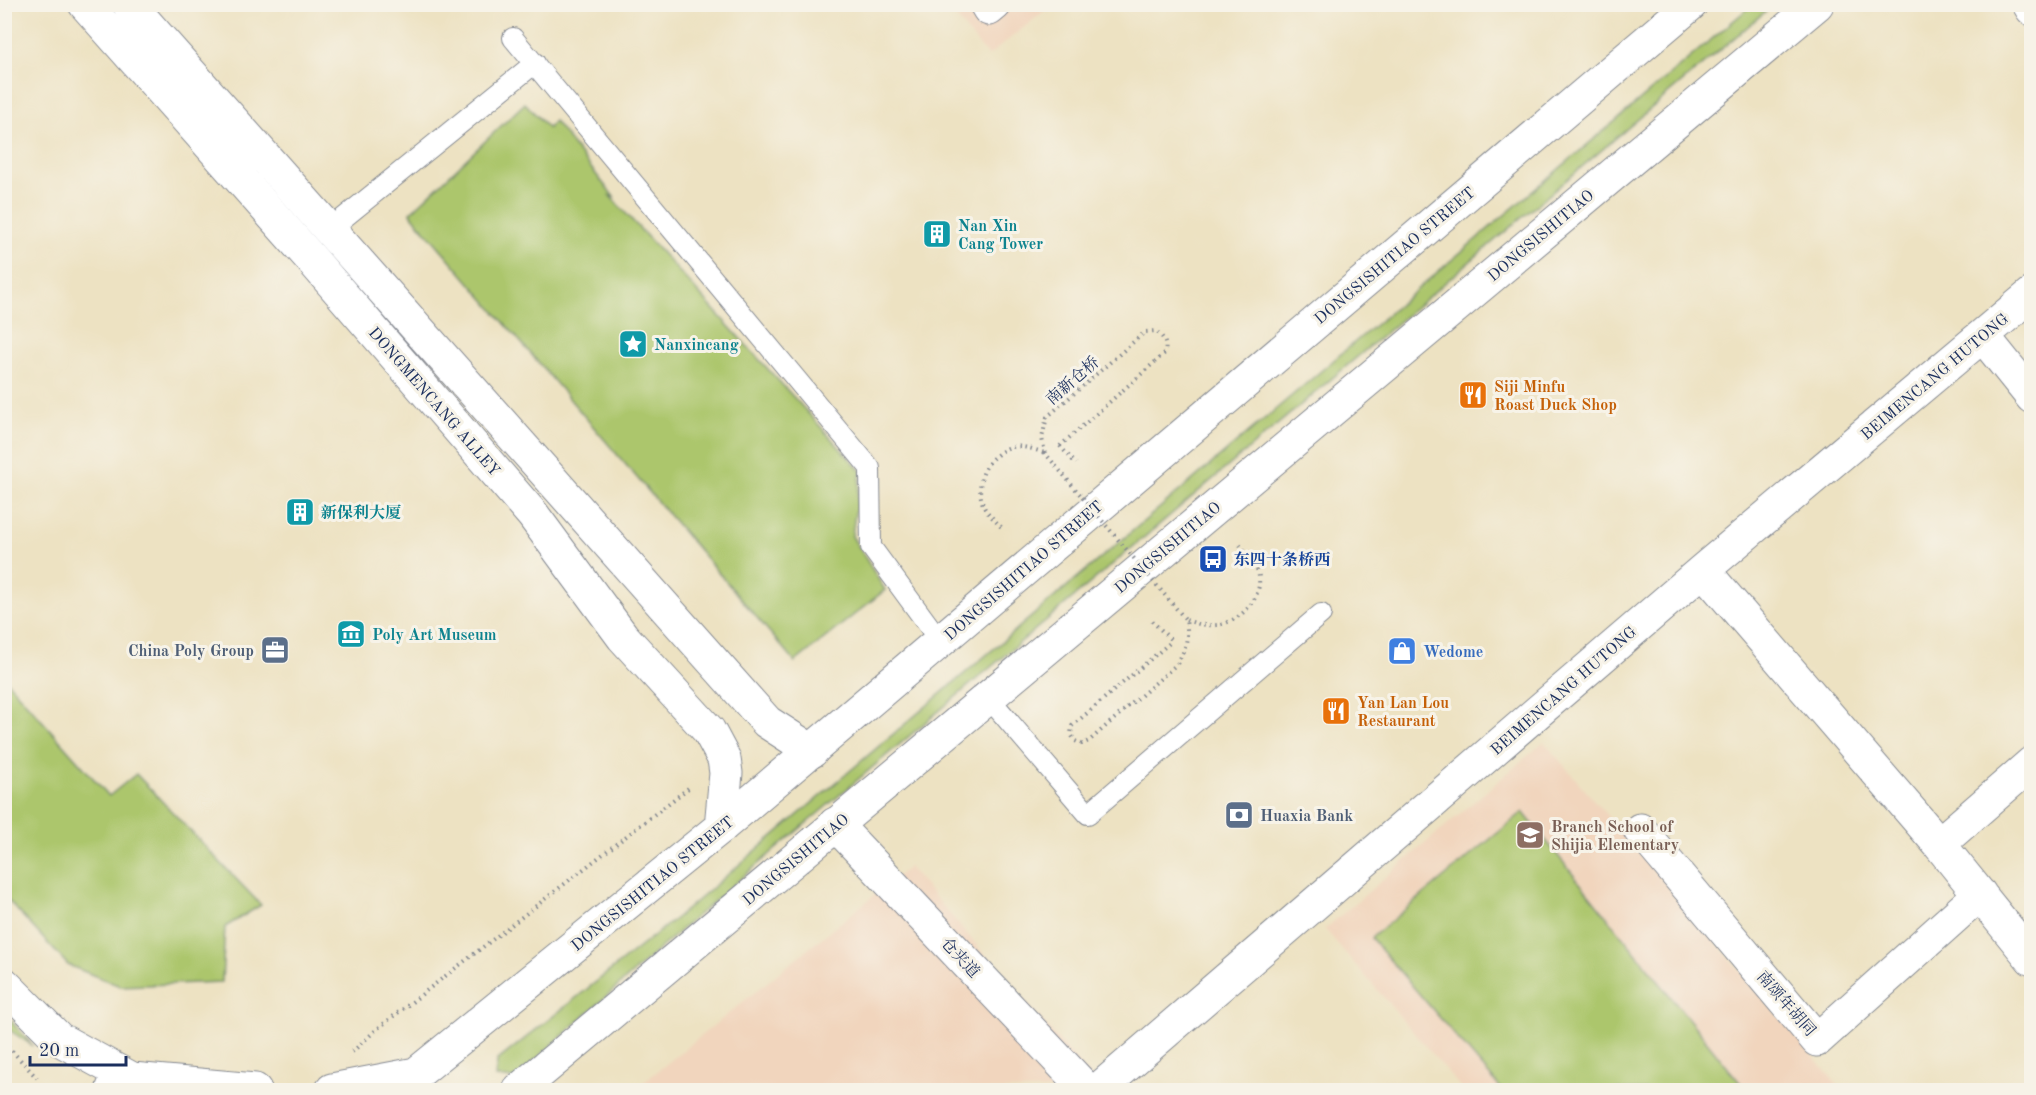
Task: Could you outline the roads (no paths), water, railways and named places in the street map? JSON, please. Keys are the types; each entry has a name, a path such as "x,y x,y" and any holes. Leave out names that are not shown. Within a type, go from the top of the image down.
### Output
{"street":[{"name":"DONGMENCANG ALLEY","path":"85,4 526,506 623,637 709,731 724,759 726,772 721,827"},
{"path":"129,4 767,722 812,751"},
{"path":"986,4 989,9 995,4"},
{"name":"DONGSISHITIAO STREET","path":"332,1090 416,1074 812,751 1691,4"},
{"name":"DONGSISHITIAO","path":"519,1090 1817,4"},
{"path":"2029,4 2031,9"},
{"name":"BEIMENCANG HUTONG","path":"1098,1090 1702,570 2031,294"},
{"path":"1983,336 2031,397"},
{"path":"1702,570 1939,844 2031,958"},
{"path":"1939,844 2031,763"},
{"name":"仓夹道","path":"835,824 1087,1090"},
{"name":"南颂年胡同","path":"1640,830 1817,1040 1980,894"},
{"path":"4,984 58,1039 120,1085 255,1090"}],"lane":[{"path":"513,38 870,468 871,547 940,641"},
{"path":"330,229 535,63"},
{"path":"988,697 1088,814 1321,614"}],"place":[{"name":"Nan Xin Cang Tower","path":"937,234"},
{"name":"Nanxincang","path":"633,344"},
{"name":"Siji Minfu Roast Duck Shop","path":"1473,395"},
{"name":"新保利大厦","path":"300,512"},
{"name":"东四十条桥西","path":"1213,559"},
{"name":"Poly Art Museum","path":"351,634"},
{"name":"China Poly Group","path":"275,650"},
{"name":"Wedome","path":"1402,651"},
{"name":"Yan Lan Lou Restaurant","path":"1336,711"},
{"name":"Huaxia Bank","path":"1239,815"},
{"name":"Branch School of Shijia Elementary","path":"1530,835"}]}
